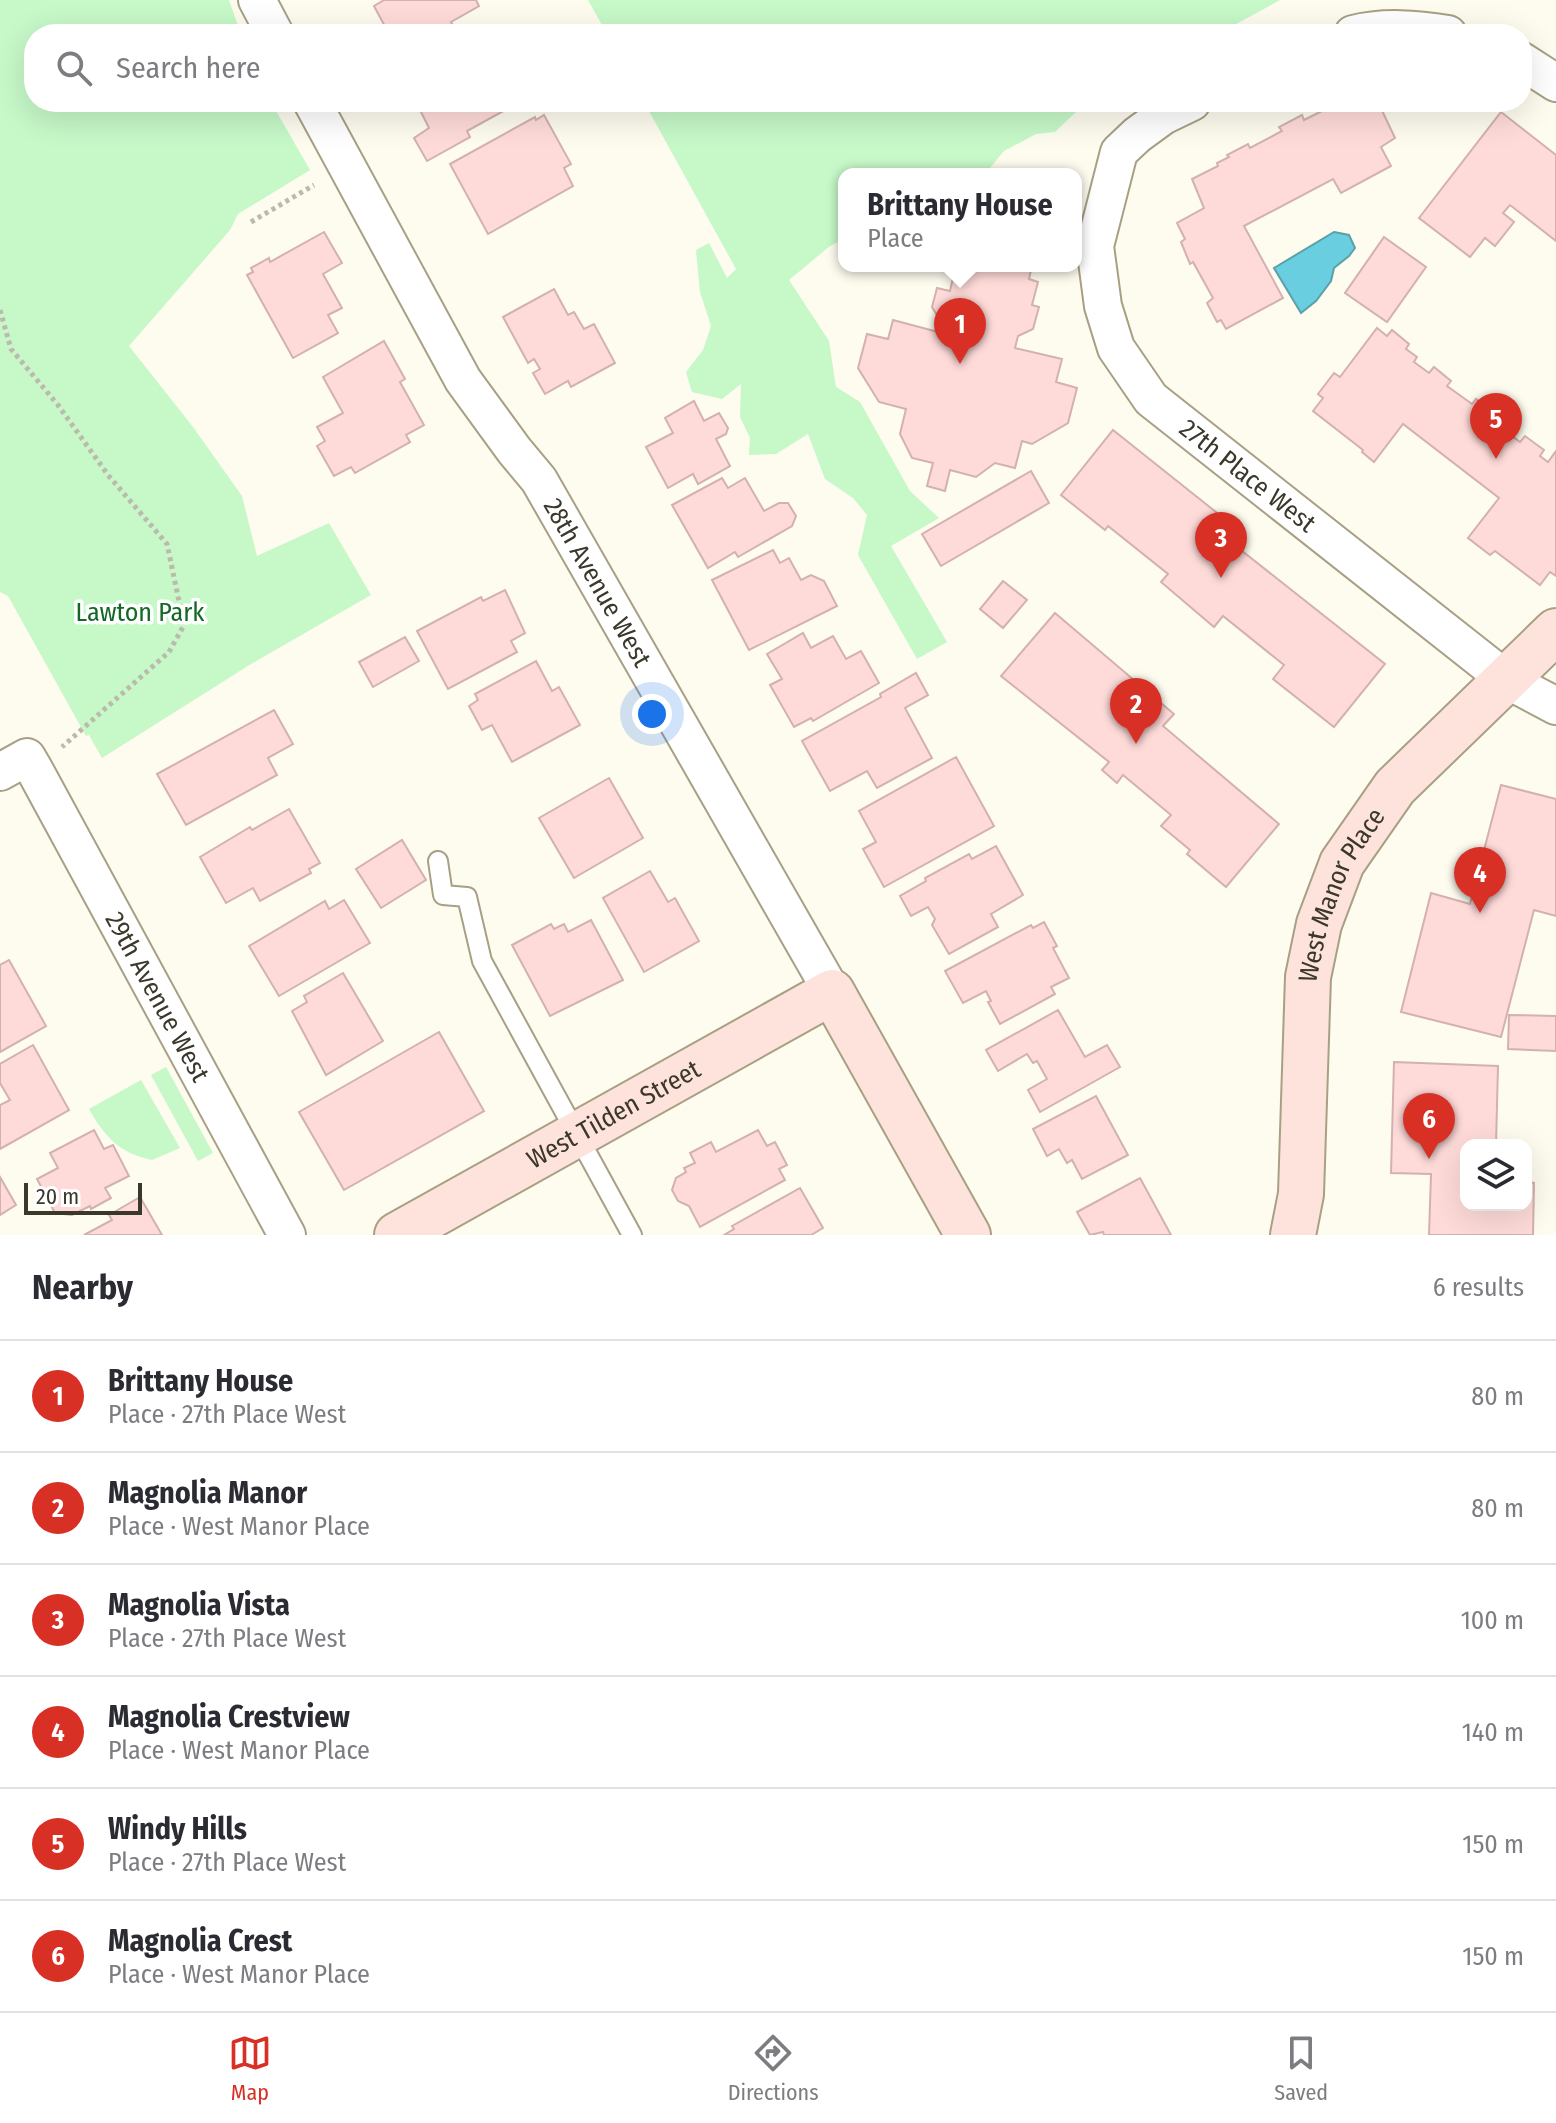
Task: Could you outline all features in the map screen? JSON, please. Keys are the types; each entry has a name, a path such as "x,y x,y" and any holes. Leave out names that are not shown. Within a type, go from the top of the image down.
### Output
{"street":[{"path":"257,0 270,24"},
{"path":"1532,67 1556,83"},
{"name":"28th Avenue West","path":"317,112 463,380 539,480 968,1235"},
{"name":"27th Place West","path":"1171,112 1137,135 1119,152 1095,246 1103,306 1116,348 1151,399 1507,680 1556,706"},
{"name":"West Manor Place","path":"1293,1235 1301,1194 1308,977 1319,924 1342,863 1395,787 1556,631"},
{"name":"29th Avenue West","path":"20,766 287,1235"},
{"name":"West Tilden Street","path":"397,1235 832,992"}],"lane":[{"path":"438,861 443,895 467,897 482,961 632,1235"}],"path":[{"path":"251,222 346,166"},
{"path":"0,310 11,349 58,405 108,475 167,544 184,625 169,652 138,682 20,766"}],"green space":[{"name":"Lawton Park","path":"0,0 229,0 237,24 24,24 24,112 277,112 310,170 238,214 230,230 129,346 242,496 257,556 329,523 371,595 251,664 102,758 89,735 86,736 8,596 0,592"},
{"path":"588,0 1280,0 1236,24 601,24"},
{"path":"650,112 1076,112 1055,132 1036,134 1004,151 990,168 838,168 838,242 789,280 829,341 836,387 860,402 910,491 939,518 891,546 947,642 917,659 858,555 867,515 853,498 825,479 808,434 776,454 749,455 750,438 740,417 741,384 722,399 692,392 686,372 703,350 711,326 700,292 696,250 709,243 727,278 736,269"},
{"path":"166,1067 213,1153 198,1161 151,1075"},
{"path":"141,1080 180,1148 152,1160 130,1153 114,1142 89,1109"}],"water":[{"path":"1334,232 1349,235 1355,248 1334,268 1331,281 1316,301 1301,313 1274,268"}],"building":[{"path":"384,0 476,0 479,6 452,24 384,24 374,6"},
{"path":"421,112 502,112 467,131 470,137 427,161 414,138 429,128"},
{"path":"1320,112 1383,112 1395,138 1381,147 1391,166 1341,193 1333,179 1244,226 1283,298 1226,329 1221,320 1217,322 1207,303 1213,298 1193,262 1190,264 1181,242 1185,239 1177,223 1204,208 1192,179 1218,166 1217,163 1229,157 1227,155 1248,144 1250,148 1282,131 1279,127 1302,115 1304,120"},
{"path":"1501,112 1556,155 1556,241 1510,205 1503,213 1514,222 1495,246 1485,238 1470,257 1419,218"},
{"path":"544,115 571,164 564,168 573,186 488,234 450,164"},
{"path":"324,232 342,263 323,274 342,308 328,315 338,333 293,358 247,275 253,272 251,268 269,258 270,262"},
{"path":"1384,237 1426,267 1387,322 1345,293"},
{"path":"954,272 1031,272 1029,279 1038,282 1032,305 1039,307 1033,329 1018,336 1015,348 1062,359 1056,382 1077,388 1068,423 1032,444 1022,441 1015,468 995,463 976,477 950,470 945,491 927,486 933,463 912,458 900,434 906,409 879,402 858,368 867,334 888,339 893,320 938,332 941,322 932,307 937,288 950,291"},
{"path":"554,289 568,315 574,312 584,329 594,324 615,363 571,387 568,381 545,394 533,373 540,369 534,359 528,363 503,317"},
{"path":"1377,328 1387,336 1392,330 1409,344 1406,349 1417,357 1414,362 1429,373 1434,367 1451,381 1447,386 1472,404 1476,399 1493,413 1490,419 1520,442 1525,436 1544,450 1540,456 1548,462 1556,451 1556,576 1550,572 1540,585 1495,551 1490,555 1468,538 1499,498 1403,424 1374,462 1313,411 1323,398 1318,394 1334,373 1340,377"},
{"path":"384,341 405,379 400,382 424,425 406,435 410,442 355,473 351,467 334,476 317,446 325,441 317,427 343,413 323,377"},
{"path":"694,401 704,421 719,413 728,428 726,434 716,439 730,466 698,484 693,474 668,488 646,447 673,433 665,418"},
{"path":"1113,430 1236,528 1227,539 1385,664 1334,727 1273,679 1284,665 1223,616 1214,627 1161,582 1168,574 1108,526 1105,530 1061,495"},
{"path":"1031,471 1049,503 941,566 922,534"},
{"path":"722,478 728,488 745,478 764,511 779,503 788,503 796,516 792,526 738,557 735,552 708,568 672,505"},
{"path":"773,550 780,563 789,558 801,580 811,575 824,581 837,606 749,650 712,580"},
{"path":"1003,581 1027,600 1003,628 980,609"},
{"path":"505,590 525,633 511,641 517,652 448,689 417,631 481,597 483,601"},
{"path":"1055,613 1174,714 1163,726 1279,824 1226,887 1187,854 1190,850 1161,826 1171,815 1123,775 1117,783 1102,770 1109,762 1001,676"},
{"path":"803,633 811,648 833,636 846,659 861,651 879,683 813,721 811,718 794,727 770,685 782,679 767,654"},
{"path":"405,637 419,661 373,687 359,662"},
{"path":"536,661 552,691 559,687 580,725 512,762 492,725 482,730 469,706 478,700 475,694"},
{"path":"916,673 928,695 905,708 932,758 877,788 867,771 830,791 802,741 881,697 880,694"},
{"path":"274,710 293,744 268,758 277,775 186,825 157,774"},
{"path":"956,757 994,826 884,887 863,849 876,842 859,811"},
{"path":"609,778 643,838 574,878 539,818"},
{"path":"1501,785 1556,799 1556,916 1534,910 1501,1037 1401,1012 1431,893 1470,904"},
{"path":"289,809 320,863 309,869 311,873 260,901 253,888 226,903 200,857 250,827 252,830"},
{"path":"402,840 426,880 381,908 356,869"},
{"path":"996,846 1023,895 991,914 998,927 949,954 932,925 935,919 928,907 911,916 900,896 969,854 972,859"},
{"path":"650,871 668,902 675,898 699,941 644,972 603,898"},
{"path":"344,900 370,943 279,996 249,946 325,901 329,909"},
{"path":"591,920 623,980 550,1016 512,945 551,924 554,929 564,924 568,932"},
{"path":"1044,922 1069,978 1051,987 1055,994 1000,1024 988,1002 991,1001 986,991 963,1003 945,971 1031,925 1033,928"},
{"path":"9,960 46,1026 0,1052 0,965"},
{"path":"343,973 383,1041 326,1075 292,1011 307,1002 304,996"},
{"path":"1058,1010 1085,1057 1107,1045 1120,1067 1040,1112 1028,1090 1047,1079 1037,1061 1033,1063 1027,1054 998,1071 986,1050"},
{"path":"1509,1015 1556,1016 1556,1051 1508,1049"},
{"path":"439,1032 484,1111 344,1190 299,1112"},
{"path":"33,1045 69,1110 0,1149 0,1105 10,1100 0,1083 0,1064"},
{"path":"1394,1062 1498,1066 1496,1139 1460,1139 1460,1211 1532,1211 1534,1183 1533,1235 1429,1235 1431,1174 1391,1173"},
{"path":"1096,1096 1128,1155 1082,1179 1072,1160 1067,1163 1059,1149 1047,1156 1033,1129"},
{"path":"94,1130 104,1149 113,1145 129,1176 105,1188 111,1198 91,1209 90,1206 72,1215 55,1213 37,1179 58,1168 50,1153"},
{"path":"758,1130 767,1146 775,1142 787,1165 779,1169 785,1180 700,1227 689,1206 678,1201 672,1190 676,1178 686,1172 684,1168 695,1163 690,1153 711,1142 716,1152"},
{"path":"0,1177 16,1205 0,1215"},
{"path":"1140,1178 1171,1235 1104,1235 1103,1232 1090,1235 1077,1212"},
{"path":"800,1188 823,1228 811,1235 724,1235 734,1229 732,1226"},
{"path":"140,1197 162,1235 84,1235 112,1220 109,1215"}],"place":[{"name":"Brittany House","path":"960,364"},
{"name":"Windy Hills","path":"1496,459"},
{"name":"Magnolia Vista","path":"1221,578"},
{"name":"Magnolia Manor","path":"1136,744"},
{"name":"Magnolia Crestview","path":"1480,913"},
{"name":"Magnolia Crest","path":"1429,1159"}]}
